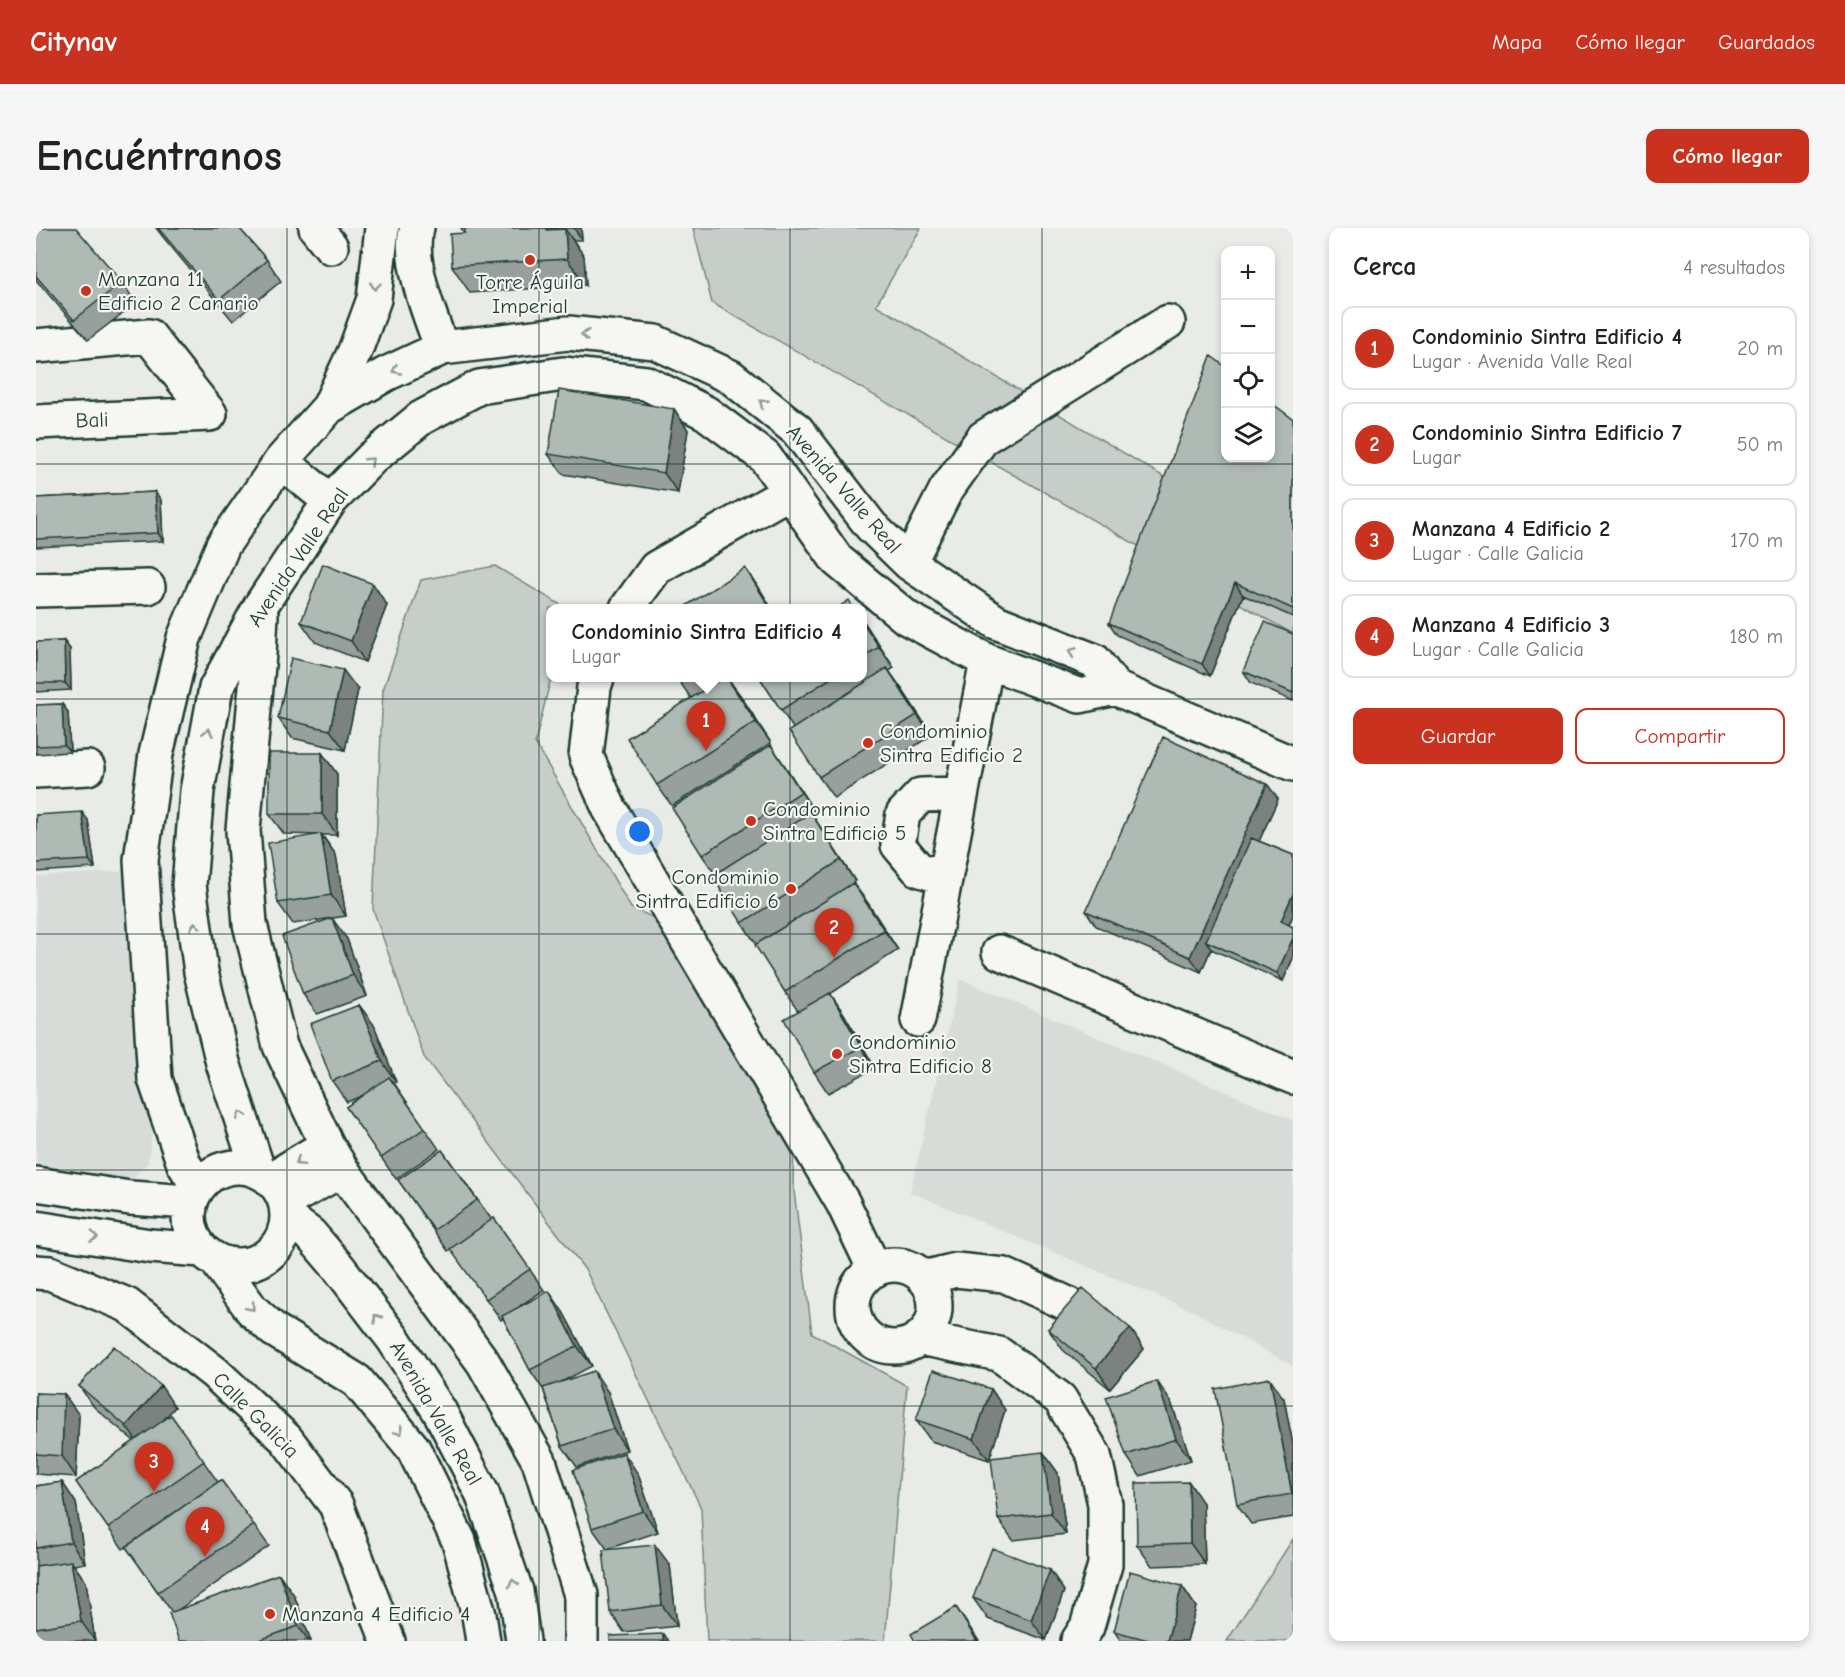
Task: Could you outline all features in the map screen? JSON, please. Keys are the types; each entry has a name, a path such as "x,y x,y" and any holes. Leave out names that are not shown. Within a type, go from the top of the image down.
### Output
{"street":[{"path":"329,407 355,351 374,299 382,228"},
{"path":"417,228 413,238 419,280 442,348"},
{"path":"909,563 946,490 983,438 1168,322"},
{"name":"Avenida Valle Real","path":"194,1194 155,1079 141,860 156,754 184,638 223,545 281,461 329,407 386,374 442,348 568,333 655,342 731,377 797,430 871,526 909,563 996,622 1095,661 1115,688 1080,696 987,661 906,618 837,560 765,457 706,413 646,383 563,374 479,387 421,418 372,458 330,501 261,605 216,688 197,791 189,885 201,972 223,1064 276,1192 339,1268 394,1340 440,1412 483,1493 516,1591 523,1641"},
{"name":"Bali","path":"36,346 149,336 210,414 36,422"},
{"path":"281,461 330,501"},
{"path":"631,604 656,568 789,492"},
{"path":"36,590 148,586"},
{"path":"261,605 259,654 243,830 250,924 280,1046 334,1158 483,1362 539,1461 581,1595 581,1641"},
{"path":"918,1020 987,661"},
{"path":"596,682 586,756 609,808 843,1203 874,1270"},
{"path":"1115,688 1293,764"},
{"path":"36,771 88,768"},
{"path":"945,878 918,869 898,845 903,814 921,795 960,794"},
{"path":"999,952 1293,1077"},
{"path":"276,1192 334,1158"},
{"path":"43,1273 47,1230 209,1255 232,1265 248,1264 263,1259 276,1249 285,1234 276,1192 242,1166 225,1168 210,1175 194,1194 189,1219 192,1235 209,1255"},
{"path":"36,1184 130,1198 194,1194"},
{"name":"Avenida Valle Real","path":"209,1255 252,1311 274,1330 357,1381 413,1448 459,1541 479,1615 483,1641"},
{"path":"887,1265 901,1265 914,1270 924,1278 932,1289 935,1303 934,1316 920,1338 894,1347 869,1338 860,1328 853,1302 856,1289 864,1278 874,1270 887,1265"},
{"path":"924,1278 956,1270 1004,1275 1066,1303"},
{"name":"Calle Galicia","path":"43,1273 127,1305 215,1373 286,1439 336,1505 388,1641"},
{"path":"920,1338 999,1354 1060,1399 1094,1455 1105,1504 1105,1565 1087,1627 1078,1641"}],"shaded area":[{"path":"693,228 921,228 876,305 1293,554 1293,634 712,303"},
{"path":"495,566 559,604 546,604 546,682 550,682 535,743 631,908 671,925 794,1144 793,1183 812,1333 907,1386 885,1641 707,1641 701,1508 586,1271 424,1057 373,909 383,690 421,580"},
{"path":"130,871 152,1134 148,1163 130,1181 36,1169 36,876"},
{"path":"960,979 1293,1120 1293,1366 1193,1311 910,1192"},
{"path":"1293,1539 1293,1641 1227,1641"}],"building":[{"name":"Manzana 11 Edificio 2 Canario","path":"36,228 76,228 122,282 74,320 36,276"},
{"path":"158,228 239,228 267,260 219,300"},
{"path":"465,228 565,229 567,259 452,266 450,234 465,233"},
{"path":"1211,356 1221,363 1221,462 1275,462 1275,406 1293,419 1293,609 1235,583 1202,664 1109,623"},
{"path":"559,390 674,409 664,473 548,454"},
{"path":"155,492 158,533 36,539 36,498"},
{"path":"323,564 373,584 351,641 301,622"},
{"path":"745,568 768,604 689,604"},
{"path":"1265,622 1293,634 1293,693 1243,671"},
{"path":"867,629 879,647 867,655"},
{"path":"64,641 65,683 36,683 36,642"},
{"path":"291,658 343,670 330,730 278,718"},
{"path":"887,668 917,715 819,777 789,731"},
{"path":"717,682 730,682 756,722 657,785 627,738"},
{"path":"763,682 825,682 781,710"},
{"path":"62,704 64,745 36,746 36,705"},
{"path":"1163,737 1267,784 1190,957 1086,911"},
{"path":"771,745 801,792 702,855 672,808"},
{"path":"269,753 322,753 322,814 269,814"},
{"path":"82,812 89,860 36,863 36,815"},
{"path":"811,813 841,860 742,923 712,876"},
{"path":"321,834 331,895 278,903 268,843"},
{"path":"1251,838 1293,855 1293,894 1281,921 1293,927 1293,938 1277,973 1206,941"},
{"path":"853,883 884,930 785,992 755,945"},
{"path":"332,918 353,975 303,994 282,936"},
{"path":"830,993 861,1047 814,1072 784,1019"},
{"path":"359,1005 382,1061 332,1081 310,1024"},
{"path":"389,1077 425,1128 381,1158 346,1107"},
{"path":"442,1150 477,1200 434,1230 398,1180"},
{"path":"494,1218 530,1269 486,1299 450,1249"},
{"path":"1083,1288 1130,1328 1096,1368 1048,1329"},
{"path":"549,1291 577,1346 530,1370 502,1316"},
{"path":"114,1346 161,1386 126,1426 79,1386"},
{"path":"933,1370 991,1389 974,1439 916,1420"},
{"path":"594,1371 613,1429 562,1446 543,1388"},
{"path":"1270,1378 1292,1494 1237,1504 1215,1389"},
{"path":"1157,1381 1176,1439 1126,1455 1106,1397"},
{"path":"36,1393 64,1394 62,1456 36,1454"},
{"path":"171,1415 204,1461 108,1528 76,1482"},
{"path":"1043,1452 1051,1513 998,1519 991,1458"},
{"path":"624,1453 643,1511 592,1528 573,1470"},
{"path":"221,1480 254,1525 158,1592 126,1547"},
{"path":"62,1482 71,1542 36,1548 36,1486"},
{"path":"1189,1482 1190,1543 1137,1545 1136,1483"},
{"path":"655,1545 662,1605 610,1612 603,1550"},
{"path":"992,1548 1050,1570 1031,1620 973,1598"},
{"path":"71,1561 81,1621 36,1628 36,1566"},
{"path":"1130,1571 1182,1586 1167,1641 1152,1641 1114,1631"},
{"path":"279,1574 298,1626 257,1641 179,1641 169,1613"},
{"path":"956,1607 977,1641 915,1641 911,1634"},
{"path":"663,1634 663,1641 610,1641 610,1636"}],"place":[{"name":"Torre Águila Imperial","path":"530,260"},
{"name":"Manzana 11 Edificio 2 Canario","path":"86,291"},
{"name":"Condominio Sintra Edificio 2","path":"868,743"},
{"name":"Condominio Sintra Edificio 4","path":"706,751"},
{"name":"Condominio Sintra Edificio 5","path":"751,821"},
{"name":"Condominio Sintra Edificio 6","path":"791,889"},
{"name":"Condominio Sintra Edificio 7","path":"834,958"},
{"name":"Condominio Sintra Edificio 8","path":"837,1054"},
{"name":"Manzana 4 Edificio 2","path":"154,1492"},
{"name":"Manzana 4 Edificio 3","path":"205,1557"},
{"name":"Manzana 4 Edificio 4","path":"270,1614"}]}
